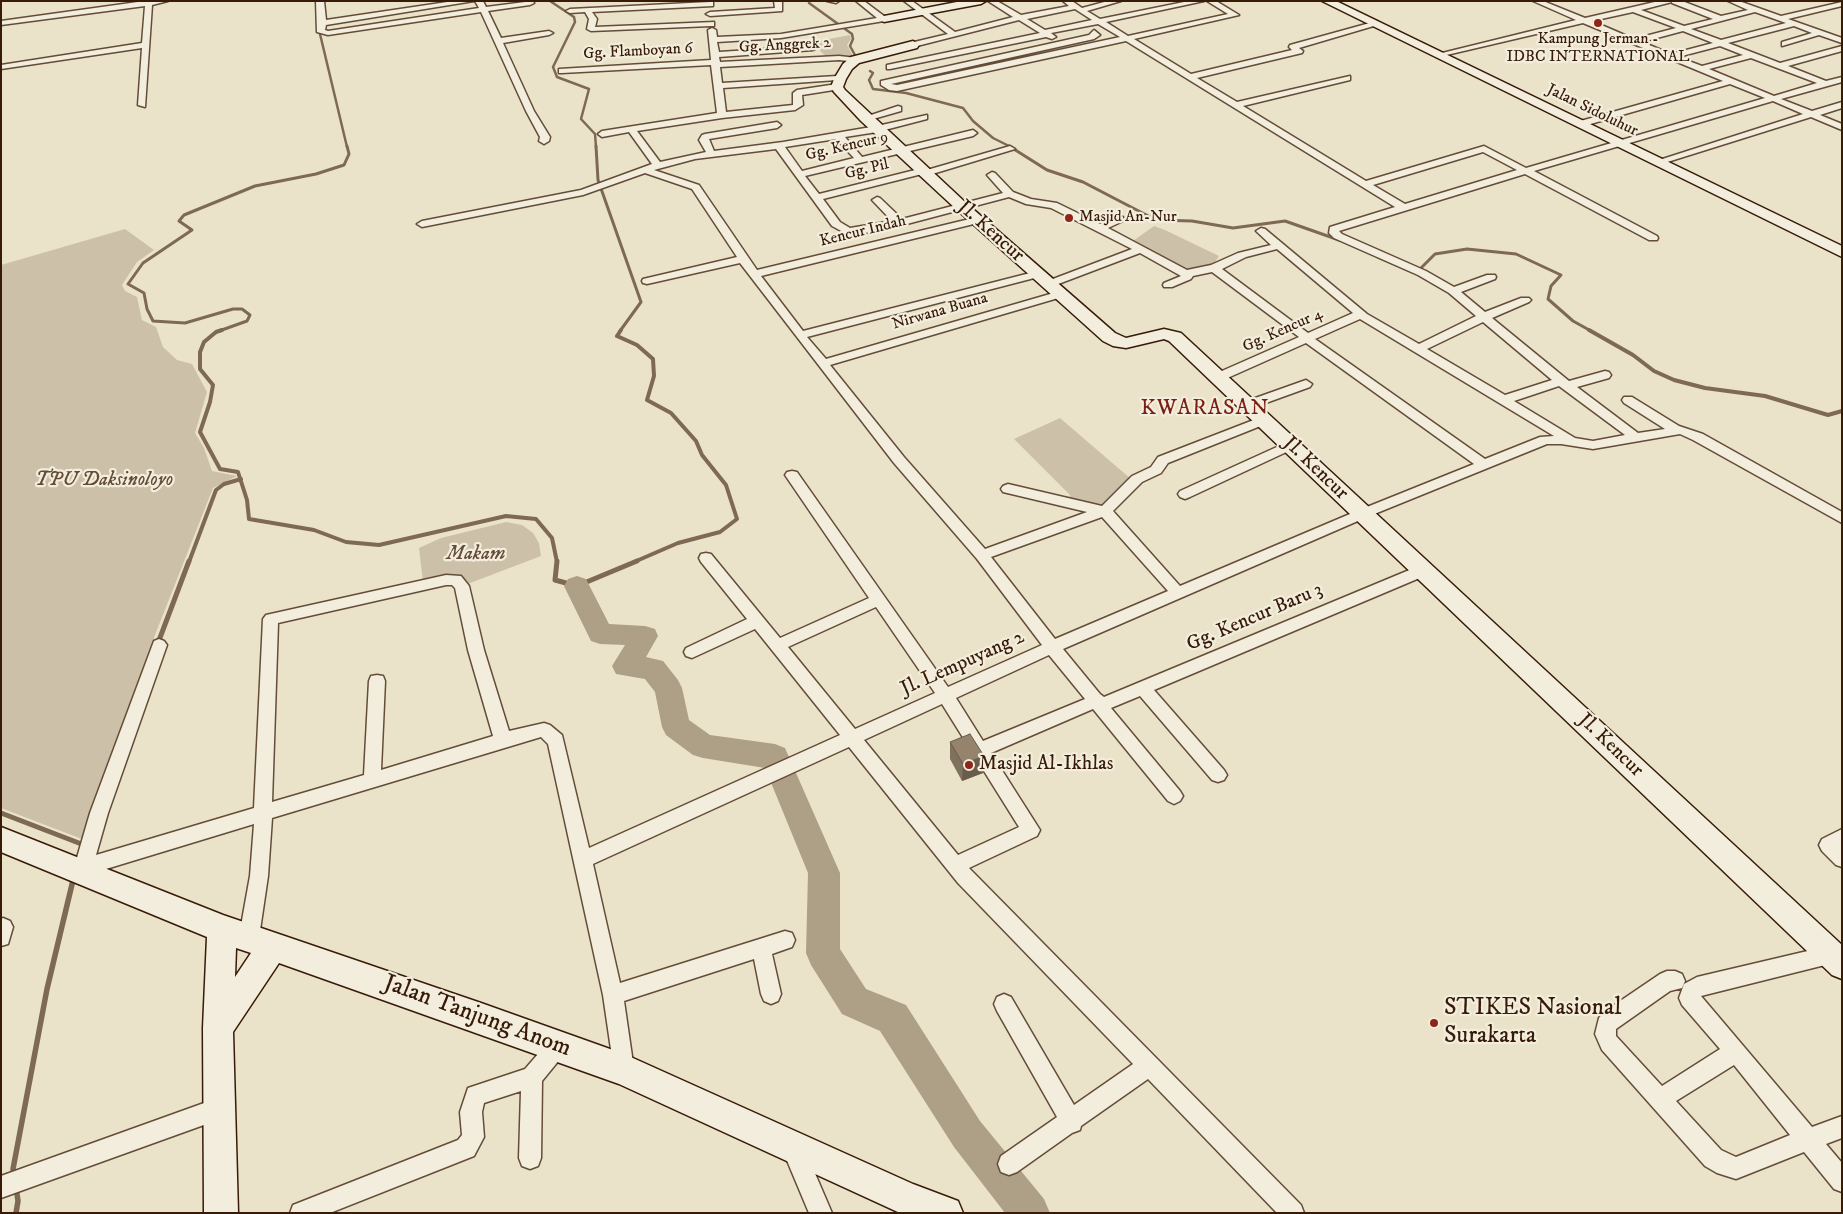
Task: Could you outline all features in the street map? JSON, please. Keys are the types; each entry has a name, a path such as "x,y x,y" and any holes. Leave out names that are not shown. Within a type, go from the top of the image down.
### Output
{"street":[{"path":"1,23 165,1"},
{"path":"320,1 321,32 325,34 530,3"},
{"path":"322,23 471,1"},
{"path":"478,1 530,111 545,137 544,142"},
{"path":"643,1 568,8 587,10 709,2 722,115"},
{"path":"746,1 747,12"},
{"path":"710,14 778,10 778,1"},
{"path":"830,1 836,1"},
{"path":"859,1 884,19 905,38"},
{"path":"907,1 953,34"},
{"path":"712,40 801,33 981,1"},
{"path":"991,1 1047,33 1070,49"},
{"path":"1066,1 1123,33 1189,77 1402,207"},
{"path":"602,134 772,105 799,106 797,94 799,92 844,72 905,38 953,34 1019,18 1118,1"},
{"path":"890,67 1100,20 1201,1"},
{"path":"1094,32 1096,35 884,83 892,88 897,88 1070,49 1123,33 1235,15 1210,1"},
{"name":"Jalan Sidoluhur","path":"1327,1 1842,252"},
{"path":"1536,1 1842,127"},
{"path":"1438,55 1669,1"},
{"path":"1675,1 1721,19"},
{"path":"1731,1 1842,41"},
{"path":"1742,5 1757,1"},
{"path":"142,105 149,2"},
{"path":"1622,4 1826,84"},
{"path":"1778,19 1842,4"},
{"path":"677,5 678,25"},
{"path":"1180,18 1225,9"},
{"path":"587,10 593,19 591,29 711,24"},
{"path":"1635,41 1754,10"},
{"path":"593,19 602,18"},
{"path":"1189,77 1300,51 1293,47 1374,23"},
{"path":"793,24 801,33"},
{"path":"1671,56 1793,24"},
{"path":"498,41 549,33"},
{"path":"1785,44 1819,33"},
{"path":"1829,37 1842,33"},
{"path":"1,66 146,46"},
{"path":"502,50 512,48"},
{"path":"715,61 813,48"},
{"path":"1780,66 1842,48"},
{"path":"1701,69 1751,55"},
{"name":"Gg. Anggrek 2","path":"715,61 839,58 844,72"},
{"path":"1714,74 1762,59"},
{"name":"Gg. Flamboyan 6","path":"562,71 715,61"},
{"path":"718,86 844,72"},
{"name":"Jl. Kencur","path":"844,72 844,97 961,206 1116,341 1126,343 1164,334 1173,335 1362,514 1838,957"},
{"path":"717,75 726,74"},
{"path":"1237,105 1348,78"},
{"path":"1635,437 1564,383 1453,292 1417,271 1338,236 1333,232 1336,227 1617,142 1842,79"},
{"path":"1580,124 1731,81"},
{"path":"772,105 780,137 800,174 832,220 843,229 858,231 1010,194"},
{"path":"1658,162 1842,105"},
{"path":"872,124 898,109"},
{"path":"712,153 704,140 705,137 838,135 872,124 924,117"},
{"path":"631,129 658,165"},
{"name":"Gg. Kencur 9","path":"800,174 973,133"},
{"path":"838,135 860,160"},
{"path":"422,224 572,194 610,184 658,165 780,137"},
{"name":"Gg. Pil","path":"817,198 1010,149"},
{"path":"1365,184 1484,149 1653,238"},
{"path":"646,170 696,187 744,259 800,334 897,457 982,555 1052,647 1100,703 1174,796"},
{"path":"992,175 1010,194 1029,202 1053,205 1101,227 1188,274"},
{"path":"878,200 899,222"},
{"path":"1101,227 1118,219"},
{"name":"Kencur Indah","path":"755,274 978,220"},
{"path":"1261,231 1360,314 1575,442"},
{"path":"1168,285 1187,277 1188,274 1214,268 1242,256 1278,246"},
{"path":"800,334 1049,284 1142,250"},
{"path":"647,281 744,259"},
{"path":"1214,268 1307,338 1484,465"},
{"path":"1453,292 1491,277"},
{"name":"Nirwana Buana","path":"828,362 1049,284"},
{"path":"1420,348 1484,317 1525,300"},
{"name":"Gg. Kencur 4","path":"1219,377 1360,314"},
{"path":"1504,400 1564,383 1606,375"},
{"path":"1248,405 1307,384"},
{"path":"1628,400 1676,430 1681,430 1698,437 1842,518"},
{"path":"982,555 1105,511 1137,480 1156,470 1163,460 1264,420"},
{"name":"Jl. Lempuyang 2","path":"584,859 1052,647 1362,514 1545,440 1593,445 1676,430"},
{"path":"1185,494 1290,446"},
{"path":"792,474 945,695 1031,830 955,866"},
{"path":"1008,489 1105,511 1178,593"},
{"path":"706,558 955,866 1293,1213"},
{"name":"Gg. Kencur Baru 3","path":"980,750 1143,688 1424,570"},
{"path":"221,1213 218,1028 248,937 258,876 263,814 271,619 446,580 456,580 462,586 476,650 503,740"},
{"path":"778,646 878,600"},
{"path":"692,652 758,621"},
{"path":"81,869 159,645"},
{"path":"372,780 377,681"},
{"path":"1143,688 1218,775"},
{"path":"81,869 503,740 544,730 556,740 613,994 624,1070"},
{"path":"1842,837 1828,845 1842,858"},
{"name":"Jalan Tanjung Anom","path":"1,838 248,937 624,1070 908,1199 946,1213"},
{"path":"1,928 3,927 1,937"},
{"path":"218,1028 248,937"},
{"path":"613,994 785,940"},
{"path":"761,948 771,994"},
{"path":"1838,957 1697,987 1690,994 1689,998 1738,1054 1842,1181"},
{"path":"1674,980 1667,981 1611,1019 1606,1025 1605,1034 1609,1043 1713,1158 1725,1165 1736,1168 1746,1166 1806,1139 1842,1127"},
{"path":"1004,1004 1072,1122"},
{"path":"301,1213 466,1148 473,1137 471,1112 476,1095 532,1076 558,1046"},
{"path":"1660,1099 1729,1056"},
{"path":"1009,1164 1072,1122 1148,1066"},
{"path":"530,1158 532,1076"},
{"path":"1,1187 218,1109"},
{"path":"792,1145 821,1213"}],"green space":[{"path":"850,35 851,39 847,45 853,56 827,58 812,42"},
{"path":"1154,226 1219,256 1213,265 1189,273 1133,241"},
{"name":"TPU Daksinoloyo","path":"125,229 154,250 137,262 122,285 125,291 137,297 142,320 156,327 163,347 177,360 192,364 207,392 195,433 204,448 212,471 237,476 213,488 155,635 82,839 1,808 1,265"},
{"path":"1060,418 1131,479 1103,507 1069,498 1070,495 1014,439"},
{"name":"Makam","path":"506,522 522,525 533,533 539,543 541,556 465,585 423,582 419,548 441,538"}],"building":[{"path":"970,734 984,756 963,764 950,742"}],"waterway":[{"path":"550,1 574,17 575,22 553,67 557,77 589,89 581,119 595,134 596,147"},
{"path":"809,3 852,34 853,39 850,46 856,57"},
{"path":"320,34 347,147"},
{"path":"870,71 873,73 869,80 873,89 906,93 963,108 973,121 993,138 1009,146"},
{"path":"219,331 247,321 250,315 242,309 233,309 185,323 153,321 147,309 144,293 128,284 143,263 192,230 179,221 184,215 255,186 316,174 344,165 349,154 347,146"},
{"path":"596,146 598,180 641,302 620,331"},
{"path":"1009,146 1047,170 1083,182 1156,220 1192,221 1233,228 1285,221 1339,240"},
{"path":"1378,257 1413,272 1419,270 1435,254 1467,249 1516,254 1561,275 1551,286 1548,299 1573,321 1591,331"},
{"path":"621,330 617,336 637,345 653,359 654,376 647,400 671,413 696,441 702,455 726,485 737,519 720,532 678,543 634,562"},
{"path":"1589,330 1633,355 1654,371 1674,380 1705,388 1765,396 1828,415 1842,411"},
{"path":"219,331 204,342 200,352 200,369 213,385 210,402 200,432 220,469 238,472 240,479"},
{"path":"189,562 216,490 224,484 240,479"},
{"path":"240,479 247,500 249,519 314,530 346,542 379,545 506,516 536,519 552,538 557,562"},
{"path":"158,643 189,561"},
{"path":"557,562 555,580 577,586 637,561"},
{"path":"577,586 600,634 645,636 626,666 653,669 668,688 676,727 703,746 775,757 824,873 823,953 854,1002 893,1018 967,1134 1030,1213"},
{"path":"1,813 84,845"},
{"path":"14,1177 13,1169 47,989 74,876"},
{"path":"16,1187 18,1201 16,1213"}],"place":[{"name":"Kampung Jerman - IDBC INTERNATIONAL","path":"1598,23"},
{"name":"Masjid An-Nur","path":"1069,218"},
{"name":"Masjid Al-Ikhlas","path":"969,765"},
{"name":"STIKES Nasional Surakarta","path":"1434,1023"}],"district":[{"name":"KWARASAN","path":"1205,409"}]}
